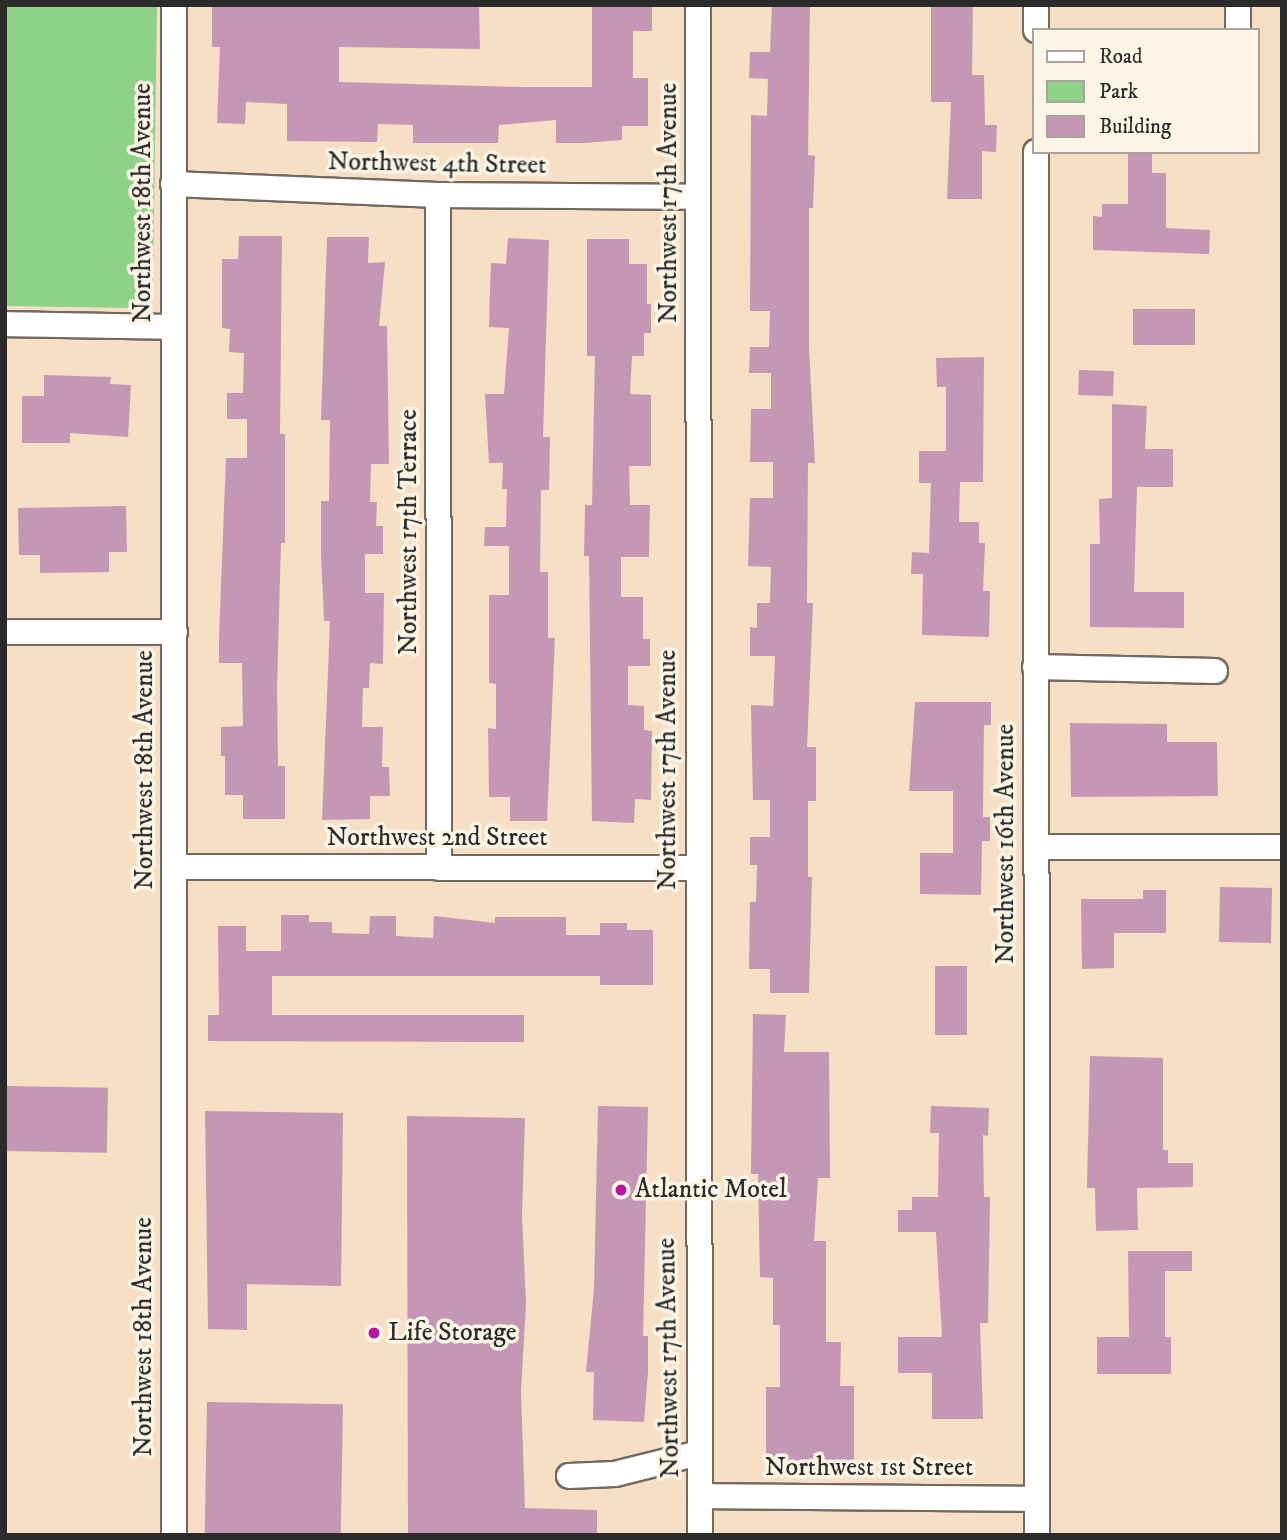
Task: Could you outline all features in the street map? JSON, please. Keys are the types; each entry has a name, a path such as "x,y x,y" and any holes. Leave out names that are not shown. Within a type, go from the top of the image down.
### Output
{"street":[{"name":"Northwest 18th Avenue","path":"174,5 174,1535"},
{"name":"Northwest 17th Avenue","path":"698,5 699,1535"},
{"path":"1036,5 1036,28"},
{"path":"1238,5 1238,28"},
{"name":"Northwest 16th Avenue","path":"1036,154 1037,1535"},
{"name":"Northwest 4th Street","path":"173,184 438,195 698,197"},
{"name":"Northwest 17th Terrace","path":"438,195 439,868"},
{"path":"5,324 172,327"},
{"path":"5,632 175,632"},
{"path":"1035,667 1214,671"},
{"path":"1036,847 1282,847"},
{"name":"Northwest 2nd Street","path":"175,867 698,868"},
{"path":"569,1476 615,1474 699,1453"},
{"name":"Northwest 1st Street","path":"700,1496 1037,1499"}],"green space":[{"path":"5,5 157,5 153,288 132,308 5,306"}],"building":[{"path":"212,5 479,5 480,49 339,47 339,82 592,87 592,5 652,5 652,31 633,31 633,78 648,78 648,126 622,126 622,140 585,143 556,143 556,120 499,125 498,143 413,143 413,125 378,124 377,142 287,141 287,104 246,102 245,124 217,123 220,47 212,47"},
{"path":"772,5 810,5 808,155 815,156 813,208 809,208 809,347 815,463 808,463 807,603 813,603 807,747 816,747 816,801 808,801 808,877 812,877 809,993 770,993 770,969 749,969 750,902 756,902 757,865 750,865 750,837 770,837 770,800 753,800 751,705 773,706 775,656 750,656 750,627 757,628 757,603 770,603 771,567 748,566 750,498 773,498 773,462 750,462 751,409 771,409 771,373 749,373 750,347 769,347 770,311 750,311 751,115 767,116 768,79 749,78 750,52 770,52"},
{"path":"931,5 973,5 972,75 984,75 985,125 997,125 996,152 982,151 982,199 947,199 951,102 931,102"},
{"path":"1128,154 1152,154 1152,173 1166,173 1166,228 1210,230 1209,254 1093,250 1093,216 1102,217 1102,204 1128,204"},
{"path":"239,236 282,236 280,434 285,434 285,543 281,543 277,686 278,766 285,766 285,819 243,819 243,795 225,795 225,756 221,756 221,727 243,726 242,663 219,663 226,458 247,458 247,419 227,419 227,393 243,393 244,353 229,352 230,329 222,328 222,259 238,259"},
{"path":"327,237 369,237 368,263 385,262 379,326 387,326 389,464 371,464 370,502 377,502 376,526 383,526 383,554 365,554 365,593 384,593 383,664 370,663 369,688 363,688 362,727 383,727 382,767 389,767 390,796 370,796 370,819 322,820 330,621 324,621 321,553 321,501 329,501 330,420 321,420"},
{"path":"508,238 549,240 543,437 550,437 549,490 541,490 540,572 548,572 548,638 555,638 547,821 510,821 510,797 489,797 488,728 496,729 496,684 489,683 489,595 509,595 509,546 484,546 485,527 506,527 507,489 502,489 503,463 489,463 485,394 504,394 509,328 489,327 491,263 506,264"},
{"path":"587,239 629,239 629,264 647,264 647,304 651,304 651,333 644,333 644,356 632,356 630,394 651,395 651,466 629,466 630,505 650,505 649,557 621,557 621,597 643,597 643,639 650,639 650,666 628,666 628,705 644,706 644,730 652,731 651,800 635,799 634,823 592,821 589,556 584,556 585,505 592,505 595,356 587,356"},
{"path":"1133,309 1195,309 1195,345 1133,345"},
{"path":"984,357 983,482 960,482 959,522 979,522 979,543 985,543 983,591 990,591 989,637 922,635 923,574 911,574 912,552 929,553 931,483 919,483 919,451 946,451 946,387 937,387 936,358"},
{"path":"1079,370 1114,371 1113,396 1078,395"},
{"path":"44,375 111,377 110,384 131,385 128,437 70,433 70,443 22,443 22,396 44,396"},
{"path":"1112,404 1147,406 1145,449 1173,449 1173,487 1137,487 1134,592 1184,592 1184,628 1090,627 1090,544 1100,544 1099,499 1112,498"},
{"path":"126,506 127,552 109,552 109,572 40,573 40,555 19,555 18,508"},
{"path":"915,702 991,702 991,725 984,725 983,817 990,817 990,841 982,841 981,895 920,894 920,853 953,853 953,791 909,791"},
{"path":"1070,723 1167,724 1167,742 1217,742 1218,796 1071,797"},
{"path":"1220,887 1272,888 1271,943 1219,942"},
{"path":"1143,890 1166,890 1166,933 1114,933 1114,968 1082,969 1081,899 1143,899"},
{"path":"281,915 309,915 309,922 332,922 332,933 369,934 370,916 396,916 396,936 433,938 434,916 495,923 495,917 566,917 566,935 600,935 600,923 627,923 627,930 653,930 653,985 600,985 600,976 272,976 272,1015 524,1015 524,1042 208,1041 208,1015 219,1015 218,926 246,926 246,951 281,951"},
{"path":"935,966 967,966 967,1035 935,1035"},
{"path":"753,1014 786,1015 784,1052 829,1052 830,1178 818,1178 814,1241 826,1241 826,1342 841,1342 840,1386 854,1386 854,1460 766,1461 766,1387 780,1387 780,1325 773,1325 773,1278 760,1277 758,1174 751,1174"},
{"path":"1090,1056 1163,1058 1163,1150 1168,1150 1168,1163 1193,1163 1193,1187 1137,1188 1138,1230 1096,1231 1095,1188 1087,1188"},
{"path":"5,1086 108,1088 107,1153 5,1151"},
{"path":"598,1106 648,1107 643,1336 648,1336 648,1372 644,1422 593,1420 594,1372 586,1372 594,1289"},
{"path":"931,1106 989,1108 988,1136 983,1135 984,1197 990,1197 988,1323 980,1323 983,1419 932,1419 932,1373 898,1373 898,1337 942,1337 936,1232 898,1232 898,1210 912,1210 912,1197 938,1197 939,1133 930,1133"},
{"path":"205,1111 343,1113 341,1286 247,1284 247,1330 208,1329"},
{"path":"407,1116 525,1118 522,1216 526,1303 521,1392 525,1508 597,1510 597,1535 408,1535"},
{"path":"1128,1251 1192,1251 1192,1271 1165,1271 1165,1337 1171,1337 1171,1374 1097,1374 1097,1337 1129,1337"},
{"path":"207,1402 343,1404 341,1535 205,1535"}],"place":[{"name":"Atlantic Motel","path":"621,1190"},
{"name":"Life Storage","path":"374,1333"}]}
